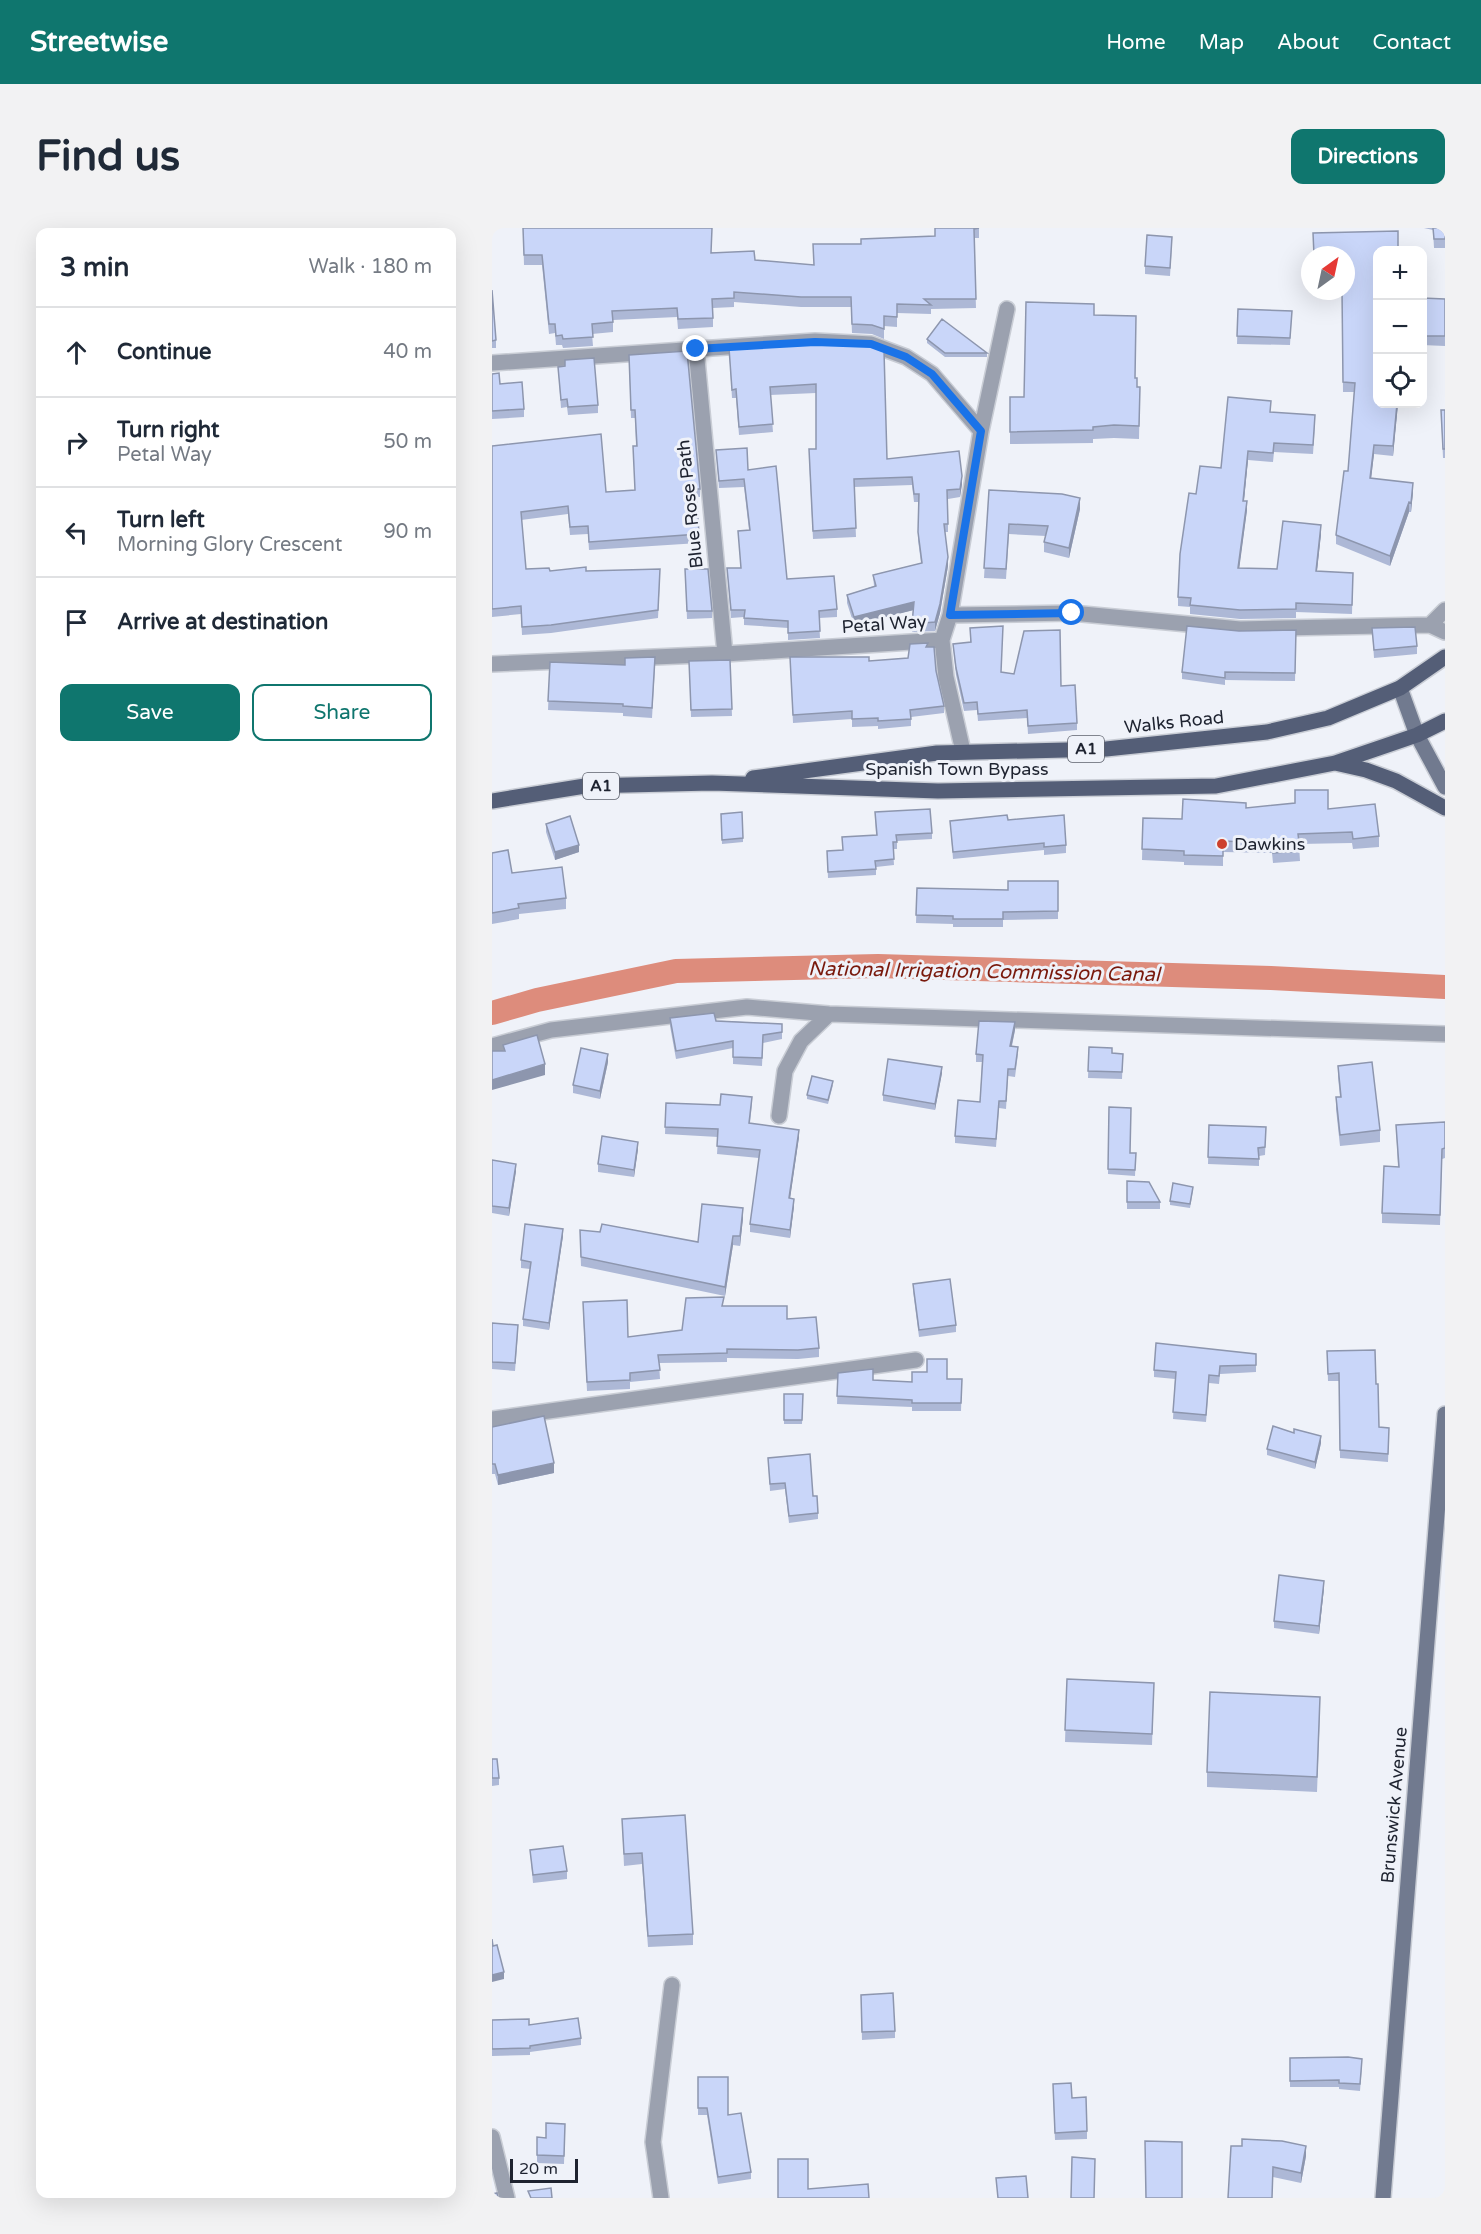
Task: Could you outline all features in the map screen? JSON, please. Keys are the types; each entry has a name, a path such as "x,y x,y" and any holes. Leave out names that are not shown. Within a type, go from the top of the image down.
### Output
{"main road":[{"name":"Walks Road","path":"712,783 963,751 1106,749 1267,732 1328,718 1400,688 1445,657"},
{"path":"1400,688 1417,735 1445,788"},
{"name":"A1","path":"1417,735 1445,721"},
{"name":"Spanish Town Bypass","path":"492,801 585,786 712,783 938,791 1216,786 1335,763 1417,735"},
{"path":"1335,763 1366,770 1396,781 1445,808"},
{"name":"Brunswick Avenue","path":"1383,2198 1445,1414"}],"street":[{"name":"Petal Way","path":"492,664 725,654 942,640 950,615 981,431 1007,309"},
{"path":"492,363 815,342 871,344 906,357 932,374 981,431"},
{"name":"Blue Rose Path","path":"696,349 725,654"},
{"path":"1430,625 1445,610"},
{"path":"950,615 1072,613 1240,629 1430,625 1445,632"},
{"path":"942,640 946,677 963,751"},
{"path":"492,1046 551,1030 747,1007 829,1014 1445,1034"},
{"path":"779,1116 785,1071 801,1041 829,1014"},
{"path":"492,1419 916,1360"},
{"path":"661,2198 653,2142 672,1985"},
{"path":"492,2137 507,2198"}],"building":[{"path":"523,228 712,228 711,253 754,251 755,260 814,265 813,244 861,244 861,239 935,236 935,228 979,228 974,229 976,299 924,299 931,305 897,304 897,317 884,316 884,329 872,325 852,324 851,297 801,297 734,292 734,298 712,299 713,318 678,319 677,308 612,311 613,322 592,324 593,337 563,339 562,335 556,336 555,324 549,324 542,255 524,255"},
{"path":"1433,228 1445,228 1445,239 1434,239"},
{"path":"1398,231 1398,246 1373,246 1373,408 1397,408 1393,446 1374,445 1370,478 1413,483 1411,503 1409,502 1390,556 1336,535 1344,471 1348,471 1355,383 1343,382 1342,300 1355,300 1355,246 1314,246 1313,233"},
{"path":"1147,235 1172,237 1170,268 1145,266"},
{"path":"492,290 496,340 492,341"},
{"path":"1427,298 1445,299 1445,336 1427,336"},
{"path":"1026,302 1094,304 1094,315 1136,316 1135,378 1137,378 1137,387 1140,387 1139,426 1114,425 1093,427 1093,430 1010,432 1010,397 1024,397"},
{"path":"1238,309 1292,311 1290,338 1237,336"},
{"path":"942,319 987,353 945,353 927,339"},
{"path":"796,344 869,345 884,351 887,459 959,451 962,476 960,489 947,490 948,524 944,524 948,557 935,622 912,624 914,602 854,617 847,595 876,586 873,575 922,563 918,532 919,494 914,494 912,477 854,479 856,528 813,531 809,449 816,449 816,384 770,387 773,424 739,427 736,389 732,390 729,348"},
{"path":"687,351 700,489 696,489 699,534 589,542 588,526 570,527 568,506 521,512 526,569 549,568 550,571 586,567 586,571 660,569 658,610 522,627 521,606 492,609 492,446 601,434 606,492 635,490 633,446 637,446 635,410 631,410 629,355"},
{"path":"594,358 598,405 568,407 567,399 561,400 558,367 565,366 565,360"},
{"path":"499,373 500,384 522,382 524,409 492,411 492,374"},
{"path":"1228,397 1271,401 1270,412 1315,415 1313,445 1274,443 1273,453 1248,451 1243,501 1247,501 1238,568 1277,569 1283,521 1321,525 1316,571 1353,573 1352,605 1296,603 1296,609 1240,610 1190,605 1191,598 1178,597 1180,554 1189,493 1196,494 1200,466 1221,468"},
{"path":"1441,410 1445,410 1445,449 1443,449"},
{"path":"747,448 748,470 776,466 787,579 834,576 837,609 819,611 820,631 788,633 788,621 744,618 745,610 731,610 727,568 741,568 738,531 750,530 744,479 719,481 716,450"},
{"path":"989,490 1062,494 1080,498 1069,548 1044,542 1048,526 1009,524 1006,569 984,568"},
{"path":"685,569 708,569 712,611 687,611"},
{"path":"1003,626 1001,672 1014,674 1024,631 1060,630 1061,686 1075,685 1077,723 1028,726 1027,710 978,714 977,702 964,703 953,644 971,642 970,628"},
{"path":"1187,626 1239,631 1296,630 1295,673 1225,672 1225,678 1182,672"},
{"path":"1415,627 1417,646 1374,650 1372,628"},
{"path":"928,643 926,647 934,647 936,671 944,706 910,710 911,719 878,721 878,718 852,719 852,711 793,715 790,657 869,657 869,661 908,658 910,644"},
{"path":"655,657 652,708 623,706 623,704 548,701 550,662 625,665 625,658"},
{"path":"730,660 732,709 691,710 689,661"},
{"path":"1295,790 1328,790 1328,809 1375,804 1379,836 1353,839 1352,832 1298,834 1300,851 1273,853 1272,843 1223,841 1223,856 1184,855 1184,851 1142,849 1143,818 1182,819 1183,799 1246,803 1246,808 1295,803"},
{"path":"930,809 932,833 896,835 897,842 893,842 894,859 875,861 876,869 828,872 827,851 843,850 842,837 877,835 875,812"},
{"path":"742,812 743,838 722,840 721,814"},
{"path":"1007,815 1008,820 1064,815 1066,845 1044,847 1044,843 953,852 950,821"},
{"path":"570,816 579,845 555,852 546,824"},
{"path":"508,850 512,873 562,867 566,898 518,904 519,908 492,913 492,853"},
{"path":"1008,881 1058,881 1058,911 1003,912 1003,919 953,919 953,916 916,915 917,888 1008,890"},
{"path":"714,1013 716,1021 782,1024 782,1032 763,1035 762,1058 733,1057 733,1041 676,1051 670,1018"},
{"path":"979,1021 1015,1022 1010,1046 1018,1047 1015,1069 1008,1069 1006,1101 999,1101 996,1139 955,1136 958,1100 980,1102 983,1055 976,1054"},
{"path":"537,1035 545,1064 492,1080 492,1051 505,1051 503,1045"},
{"path":"1089,1047 1112,1048 1112,1053 1123,1054 1122,1072 1088,1071"},
{"path":"581,1048 608,1054 600,1091 573,1085"},
{"path":"888,1059 942,1067 935,1104 883,1095"},
{"path":"1372,1062 1380,1130 1340,1135 1336,1097 1341,1097 1338,1066"},
{"path":"812,1076 833,1081 828,1100 807,1095"},
{"path":"721,1094 752,1097 749,1123 799,1130 789,1198 794,1199 790,1230 750,1224 760,1150 717,1146 718,1129 665,1127 666,1103 720,1105"},
{"path":"1109,1107 1131,1108 1130,1153 1136,1153 1135,1170 1108,1169"},
{"path":"1445,1122 1440,1215 1382,1213 1384,1166 1399,1167 1396,1125"},
{"path":"1209,1125 1266,1127 1265,1147 1258,1148 1259,1159 1208,1157"},
{"path":"602,1136 638,1142 634,1170 598,1164"},
{"path":"492,1160 516,1164 509,1208 492,1206"},
{"path":"1127,1181 1149,1182 1160,1202 1127,1202"},
{"path":"1173,1183 1193,1187 1190,1204 1170,1201"},
{"path":"702,1204 743,1208 740,1236 733,1236 725,1287 581,1257 580,1230 600,1232 602,1224 698,1242"},
{"path":"525,1224 563,1229 549,1323 523,1319 531,1262 521,1260"},
{"path":"950,1279 956,1325 919,1330 913,1284"},
{"path":"724,1297 722,1306 787,1306 787,1319 816,1317 819,1348 727,1349 727,1353 658,1355 660,1370 630,1373 630,1380 587,1382 583,1302 627,1300 628,1337 682,1330 686,1298"},
{"path":"492,1323 518,1325 515,1363 492,1362"},
{"path":"1156,1343 1256,1354 1256,1365 1220,1366 1219,1376 1209,1375 1206,1415 1173,1412 1176,1372 1154,1370"},
{"path":"1375,1350 1379,1427 1389,1428 1388,1454 1340,1450 1339,1373 1328,1374 1327,1351"},
{"path":"927,1359 947,1359 947,1379 962,1379 961,1403 912,1403 912,1400 837,1396 838,1373 873,1369 873,1380 912,1382 912,1372 927,1372"},
{"path":"784,1394 803,1394 802,1420 784,1420"},
{"path":"544,1416 554,1463 498,1475 495,1464 492,1464 492,1427"},
{"path":"1273,1426 1294,1433 1294,1429 1321,1436 1315,1462 1267,1449"},
{"path":"810,1454 813,1496 817,1496 818,1513 789,1516 785,1483 770,1484 768,1458"},
{"path":"1279,1575 1324,1581 1319,1626 1274,1621"},
{"path":"1067,1679 1154,1683 1152,1734 1065,1730"},
{"path":"1210,1692 1320,1697 1317,1777 1207,1772"},
{"path":"492,1759 497,1759 499,1778 492,1778"},
{"path":"685,1815 693,1934 648,1936 642,1853 624,1854 622,1819"},
{"path":"563,1846 567,1871 533,1875 530,1850"},
{"path":"492,1939 493,1946 497,1945 504,1972 492,1975"},
{"path":"893,1993 895,2031 862,2032 861,1995"},
{"path":"578,2018 581,2038 530,2046 530,2048 492,2049 492,2020 529,2019 529,2025"},
{"path":"1348,2057 1362,2059 1360,2084 1339,2083 1339,2080 1290,2081 1290,2058"},
{"path":"698,2077 728,2077 728,2115 741,2113 751,2172 718,2177 707,2108 698,2108"},
{"path":"1071,2083 1072,2098 1086,2097 1087,2131 1055,2133 1053,2084"},
{"path":"546,2123 565,2124 564,2156 537,2155 537,2137 546,2138"},
{"path":"1242,2139 1282,2141 1306,2146 1301,2173 1273,2167 1272,2198 1228,2198 1231,2146 1242,2146"},
{"path":"1145,2141 1182,2142 1182,2198 1146,2198"},
{"path":"1072,2157 1095,2159 1094,2198 1071,2198"},
{"path":"778,2159 808,2159 808,2189 868,2184 869,2198 778,2198"},
{"path":"1026,2176 1028,2198 998,2198 996,2178"},
{"path":"551,2188 552,2198 531,2198 528,2191"},
{"path":"497,2193 498,2198 492,2198 492,2194"}],"waterway":[{"name":"National Irrigation Commission Canal","path":"492,1013 537,1000 676,971 878,966 1271,978 1445,987"}],"place":[{"name":"Dawkins","path":"1222,844"}],"route":[{"path":"696,349 815,342 871,344 906,357 932,374 981,431 950,615 1072,613"}]}
